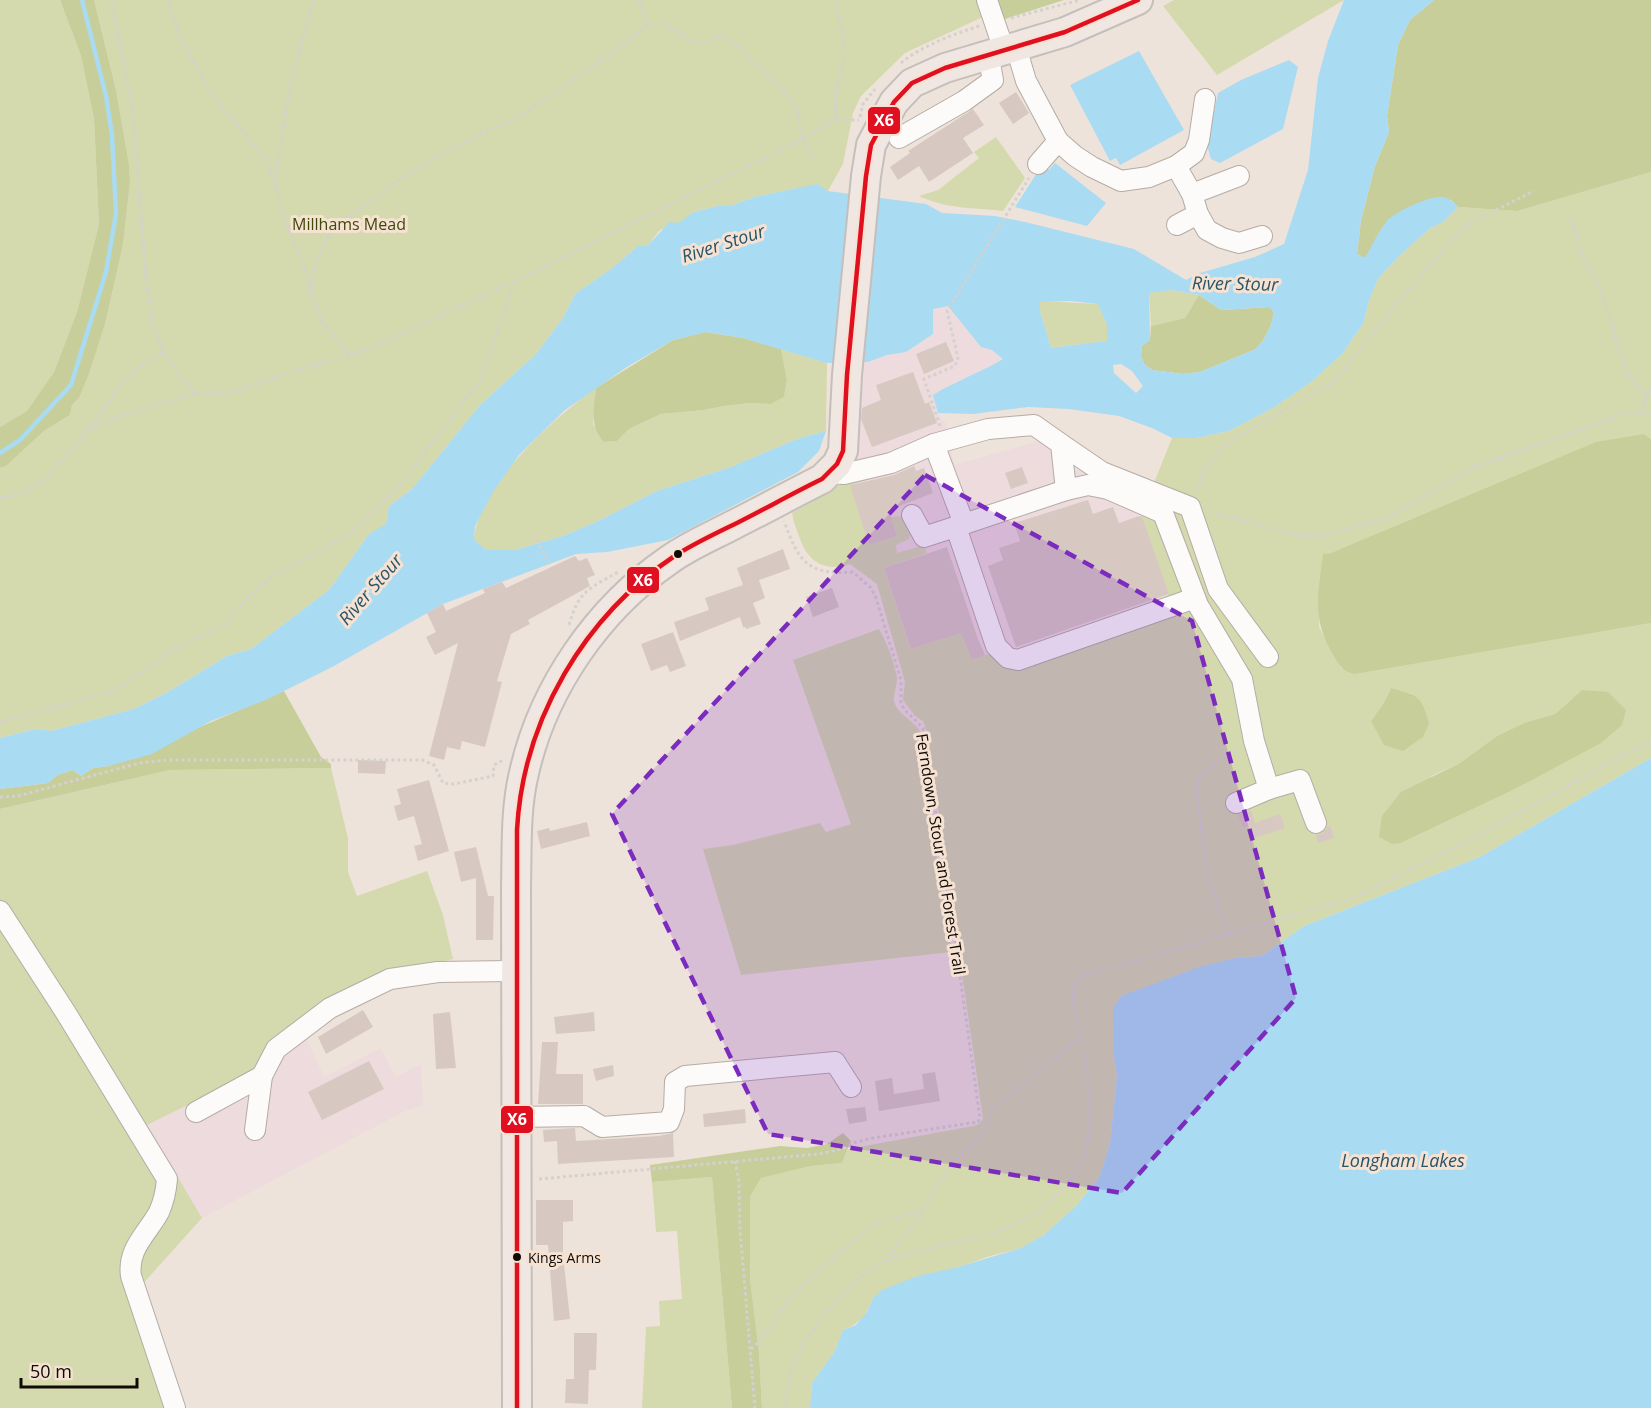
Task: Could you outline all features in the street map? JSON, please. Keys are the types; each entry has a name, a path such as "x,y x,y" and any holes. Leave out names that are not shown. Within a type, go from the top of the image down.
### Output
{"highway":[{"path":"517,1408 518,816 524,774 536,732 556,687 593,631 632,588 671,558 822,479 837,464 843,451 847,375 866,176 872,145 890,132 894,102 912,84 945,68 1065,32 1138,0"}],"street":[{"path":"987,0 1002,50 1026,81 1058,141 1092,167 1121,181 1149,177 1176,166 1194,153 1199,140 1205,99"},
{"path":"890,132 964,101 993,80 1002,50"},
{"path":"1038,164 1058,141"},
{"path":"1176,166 1208,230 1222,238 1239,243 1262,236"},
{"path":"1191,194 1239,176"},
{"path":"1178,225 1198,214"},
{"path":"828,472 844,474 881,465 940,443 988,429 1034,425 1102,472 1190,507 1218,589 1268,657"},
{"path":"844,434 854,450 881,465"},
{"path":"940,443 960,526 996,646 1008,658 1018,660 1195,598"},
{"path":"1061,444 1066,489"},
{"path":"912,515 924,537 1066,489 1088,485 1108,489 1163,513 1195,598 1242,679 1254,741 1269,789"},
{"path":"1236,803 1269,789 1300,780 1316,823"},
{"path":"0,910 167,1179 165,1198 158,1214 133,1250 129,1264 175,1408"},
{"path":"255,1130 262,1076 276,1048 330,1008 390,980 438,972 516,971"},
{"path":"516,1117 584,1116 602,1127 669,1122 674,1109 675,1082 685,1076 835,1062 851,1087"},
{"path":"196,1112 262,1076"}],"path":[{"path":"111,0 133,110 146,278 152,320 163,351 181,378 197,393"},
{"path":"168,0 180,37 208,89 264,157 322,322 350,354"},
{"path":"277,191 278,159 285,117 301,38 314,0"},
{"path":"639,0 648,25"},
{"path":"836,120 835,99 845,51 837,0"},
{"path":"312,294 313,273 326,239 349,216 396,182 434,159 482,133 512,121 595,65 648,25 664,24 697,44 724,35 778,85 796,108 801,137 816,162"},
{"path":"90,428 197,393 227,394 372,348 515,281 785,148 801,137 836,120 859,120 890,132"},
{"path":"940,443 924,379 955,366 958,358 947,311 1038,164"},
{"path":"1534,191 1482,217 1460,231 1392,309 1335,381 1222,448 1205,470 1190,507 1302,536 1320,536 1388,518 1472,468 1624,414 1651,415"},
{"path":"1572,218 1583,260 1601,291 1626,371 1646,396"},
{"path":"0,722 117,690 176,648 225,624 254,590 278,573 321,551 357,528 398,487 481,379 515,281"},
{"path":"0,498 23,494 48,477 90,428 126,378 163,351"},
{"path":"1641,414 1651,385"},
{"name":"Ferndown, Stour and Forest Trail","path":"777,502 789,537 803,561 817,570 830,573 853,572 871,588 901,680 901,703 923,728 954,928 980,1118 978,1122"},
{"path":"534,536 551,567"},
{"path":"786,1408 789,1372 807,1339 849,1288 867,1273 884,1262 905,1254 988,1235 1023,1222 1059,1195 1074,1175 1084,1154 1091,1113 1073,999 1074,985 1082,976 1351,899 1471,839 1651,740"},
{"path":"1228,935 1207,873 1197,792 1200,776 1228,755 1254,741"},
{"path":"0,797 18,796 139,763 168,760 422,760 434,765 443,783 454,784 492,776 494,765 505,759"},
{"path":"884,1262 925,1207 951,1166 986,1128 993,1110 1080,1037"},
{"path":"516,1181 819,1155 873,1138 978,1122 986,1128"},
{"path":"735,1161 740,1182 740,1229 755,1408"},
{"path":"751,1349 765,1334 795,1292 867,1229 882,1221 912,1214 925,1207"}],"highlighted area":[{"path":"925,475 1192,621 1296,998 1122,1193 768,1134 612,814"}],"shaded area":[{"path":"948,306 981,347 992,350 1003,359 971,376 956,381 933,395 938,413 946,424 954,465 1039,441 1074,469 1176,507 1208,595 915,716 903,700 905,682 877,584 850,564 830,568 814,560 803,549 792,513 834,489 847,460 855,363 906,352 933,334 933,308"},
{"path":"300,1025 324,1077 381,1048 395,1077 421,1064 423,1105 403,1112 202,1218 147,1125 253,1073"}],"green space":[{"path":"0,0 60,0 81,56 94,119 99,224 77,312 54,372 27,411 0,427"},
{"path":"60,0 94,0 116,90 129,164 130,182 123,245 105,324 89,374 79,398 72,405 70,415 44,431 6,466 0,468 0,427 27,411 54,372 77,312 99,224 94,119 81,56"},
{"name":"Millhams Mead","path":"94,0 980,0 985,16 905,53 861,96 853,113 843,164 828,191 804,187 755,197 730,206 718,206 694,212 678,224 660,230 648,245 638,246 611,269 575,294 563,318 536,354 480,405 412,489 389,506 386,525 369,534 329,590 251,649 227,656 168,692 134,709 51,731 35,729 0,738 0,468 6,466 44,431 70,415 72,405 79,398 89,374 105,324 123,245 130,182 129,164 116,90"},
{"path":"992,0 1064,0 999,21"},
{"path":"1174,0 1344,0 1217,75 1163,6"},
{"path":"1434,0 1651,0 1651,172 1517,211 1458,207 1451,200 1425,201 1389,219 1365,258 1357,254 1361,220 1375,166 1389,132 1387,116 1398,45 1410,20"},
{"path":"996,137 1025,178 1003,211 950,206 919,196 938,190 979,158 974,152"},
{"path":"1651,172 1651,439 1644,434 1324,554 1319,627 1341,668 1356,674 1651,623 1651,758 1480,857 1304,926 1262,956 1236,958 1114,1056 1117,1076 1110,1144 1099,1178 1076,1206 1044,1235 1022,1248 990,1256 873,1298 862,1318 843,1330 835,1351 812,1383 810,1408 762,1408 759,1352 750,1279 750,1197 761,1178 811,1166 842,1163 848,1149 973,1126 979,1124 983,1119 927,732 923,721 915,716 903,700 905,682 877,584 850,564 824,566 812,558 803,545 792,513 848,479 864,476 870,479 850,485 889,509 869,545 897,536 891,517 900,516 909,526 910,535 909,539 896,545 897,553 924,545 927,553 884,568 911,649 961,633 972,660 985,655 1016,650 1169,598 1141,515 1172,438 1196,438 1229,431 1273,408 1311,382 1342,354 1363,324 1369,300 1378,279 1429,229 1443,222 1458,207 1517,211","holes":["1390,689 1412,694 1371,721 1383,704","1582,690 1549,769 1513,790 1401,843 1431,776 1460,763 1497,736 1524,723 1555,714"]},
{"path":"1172,290 1199,295 1185,318 1151,326 1149,293"},
{"path":"1199,295 1221,310 1270,307 1274,312 1264,339 1256,349 1200,372 1183,374 1152,370 1144,364 1141,356 1142,346 1150,340 1151,326 1185,318"},
{"path":"1040,301 1098,304 1107,325 1107,341 1051,348 1040,311"},
{"path":"706,332 743,338 781,349 787,380 784,397 771,404 751,403 661,414 629,429 617,441 604,442 594,424 596,388 673,340"},
{"path":"781,349 827,363 826,431 797,439 731,467 657,491 563,536 515,550 486,550 474,539 479,518 489,497 521,454 560,416 596,388 593,424 604,442 617,441 629,429 661,414 751,403 771,404 784,397 787,380"},
{"path":"1644,434 1651,439 1651,623 1356,674 1346,671 1339,664 1327,644 1319,619 1318,595 1323,554 1331,553 1596,442"},
{"path":"879,629 896,672 894,701 896,706 921,733 931,824 952,952 741,975 703,849 733,845 820,823 826,832 851,824 793,660"},
{"path":"1391,688 1418,698 1424,707 1429,724 1423,737 1403,751 1384,745 1371,721"},
{"path":"1582,690 1608,692 1626,710 1622,725 1601,743 1513,790 1401,843 1392,844 1379,837 1382,816 1401,792 1460,763 1497,736 1524,723 1555,714"},
{"path":"284,691 321,757 331,764 331,768 170,770 0,809 0,789 48,783 57,775 73,770 81,776 93,768 109,766"},
{"path":"331,768 348,838 348,872 357,896 427,871 443,915 453,959 387,975 253,1073 147,1125 202,1218 140,1287 183,1408 0,1408 0,809 170,770"},
{"path":"843,1133 851,1141 842,1163 811,1166 761,1178 750,1197 750,1279 759,1352 762,1408 732,1408 712,1177 652,1182 650,1165 780,1146 807,1148 827,1144"},
{"path":"712,1177 732,1408 642,1408 646,1327 660,1326 659,1301 682,1299 677,1231 656,1232 652,1182"}],"water":[{"name":"River Stour","path":"1344,0 1434,0 1410,20 1398,45 1387,116 1389,132 1375,166 1361,220 1357,254 1365,258 1387,221 1414,205 1443,197 1458,207 1443,222 1429,229 1378,279 1369,300 1363,324 1342,354 1311,382 1273,408 1229,431 1196,438 1172,438 1119,416 1069,409 1028,407 973,414 938,413 933,395 1003,359 992,350 981,347 948,306 933,309 933,334 906,352 887,355 868,362 827,363 743,338 707,332 673,340 627,367 565,410 519,455 493,492 475,526 474,539 486,550 515,550 563,536 657,491 731,467 797,439 826,431 819,451 798,472 668,540 607,552 576,554 443,604 334,666 268,699 211,721 152,754 93,768 81,776 73,770 57,775 48,783 0,789 0,738 35,729 51,731 134,709 168,692 227,656 251,649 329,590 369,534 386,524 389,506 412,489 480,405 536,354 563,318 575,294 611,269 638,246 648,245 670,222 678,223 694,212 718,206 730,206 755,197 817,184 828,191 926,204 942,213 995,216 1134,249 1186,280 1200,273 1255,257 1284,244 1308,170 1318,78 1328,41","holes":["1172,290 1199,295 1221,310 1269,307 1274,312 1271,325 1256,349 1200,372 1183,374 1152,370 1144,364 1141,355 1142,346 1150,340 1149,293","1071,301 1098,304 1107,325 1107,341 1051,348 1040,311 1040,302","1121,364 1132,371 1143,386 1136,393 1114,373 1113,365"]},
{"path":"1139,51 1184,130 1120,165 1116,158 1110,161 1070,85"},
{"path":"1289,60 1298,67 1283,129 1220,163 1211,159 1207,145 1218,93 1241,80"},
{"path":"1055,163 1106,203 1087,226 1015,207 1042,165 1049,170"},
{"name":"Longham Lakes","path":"1651,758 1651,1408 810,1408 812,1383 835,1351 843,1330 856,1325 867,1312 873,1298 882,1290 918,1276 958,1267 1021,1248 1044,1235 1076,1206 1099,1178 1110,1144 1117,1076 1114,1056 1113,1008 1121,996 1199,967 1236,958 1262,956 1304,926 1480,857"}],"building":[{"path":"1016,92 1029,113 1013,124 999,103"},
{"path":"973,109 984,125 963,138 973,153 929,182 919,166 898,180 890,167 910,153 908,151"},
{"path":"946,342 954,361 924,374 916,354"},
{"path":"913,372 925,404 929,402 937,423 872,447 861,419 862,408 881,400 876,385"},
{"path":"914,466 916,471 924,468 933,493 889,510 897,536 869,545 850,485 894,475"},
{"path":"1022,467 1028,483 1011,489 1005,473"},
{"path":"1088,500 1093,514 1113,507 1119,523 1142,517 1169,594 1016,647 988,566 1003,560 999,548 1020,541 1014,523"},
{"path":"947,547 985,655 972,660 961,633 911,649 884,568"},
{"path":"783,549 790,569 759,580 765,598 753,603 761,624 746,629 740,617 680,641 674,622 709,610 705,598 743,585 737,568"},
{"path":"575,556 579,561 587,558 595,575 587,578 590,586 528,620 530,624 511,634 497,681 502,682 485,747 462,741 460,750 447,747 444,760 429,756 458,643 435,655 426,637 436,632 427,613 443,604 446,611 485,593 483,589 502,582 506,588"},
{"path":"832,588 839,607 813,617 806,597"},
{"path":"673,632 686,666 670,672 667,665 651,671 641,644"},
{"path":"358,760 386,761 385,774 358,773"},
{"path":"429,780 449,851 418,861 414,846 422,844 414,816 398,821 394,806 401,804 397,789"},
{"path":"1251,810 1255,823 1280,814 1285,828 1254,838 1249,825 1243,828 1238,815"},
{"path":"587,822 590,836 541,849 537,831 549,828 550,831"},
{"path":"1330,825 1334,838 1318,843 1316,835 1321,834"},
{"path":"476,847 488,896 494,896 493,940 476,940 476,878 461,882 454,852"},
{"path":"363,1010 373,1027 326,1054 318,1037"},
{"path":"450,1012 456,1068 436,1069 433,1014"},
{"path":"594,1012 595,1031 556,1034 554,1017"},
{"path":"542,1042 558,1042 556,1074 583,1074 583,1104 538,1104"},
{"path":"369,1061 384,1089 322,1120 308,1092"},
{"path":"613,1065 614,1076 596,1081 593,1069"},
{"path":"935,1072 940,1101 879,1111 875,1081 892,1078 894,1094 924,1089 922,1074"},
{"path":"865,1107 867,1121 849,1124 846,1109"},
{"path":"745,1109 746,1123 704,1127 703,1114"},
{"path":"575,1128 576,1141 659,1136 673,1133 674,1157 558,1164 557,1141 544,1142 543,1130"},
{"path":"536,1200 573,1200 573,1221 563,1222 563,1255 570,1319 554,1321 548,1245 536,1245"},
{"path":"574,1333 597,1333 596,1370 589,1370 588,1404 565,1403 566,1379 574,1379"}],"waterway":[{"path":"0,453 20,440 71,385 106,272 116,214 112,135 106,96 82,0"}],"transit line":[{"name":"X6","path":"517,1408 517,830 522,789 531,749 546,711 564,674 587,640 613,608 643,580 691,546 822,479 837,464 843,451 847,375 866,176 871,145 894,102 912,83 945,68 1065,32 1138,0"}],"place":[{"name":"Kings Arms","path":"517,1257"}]}
